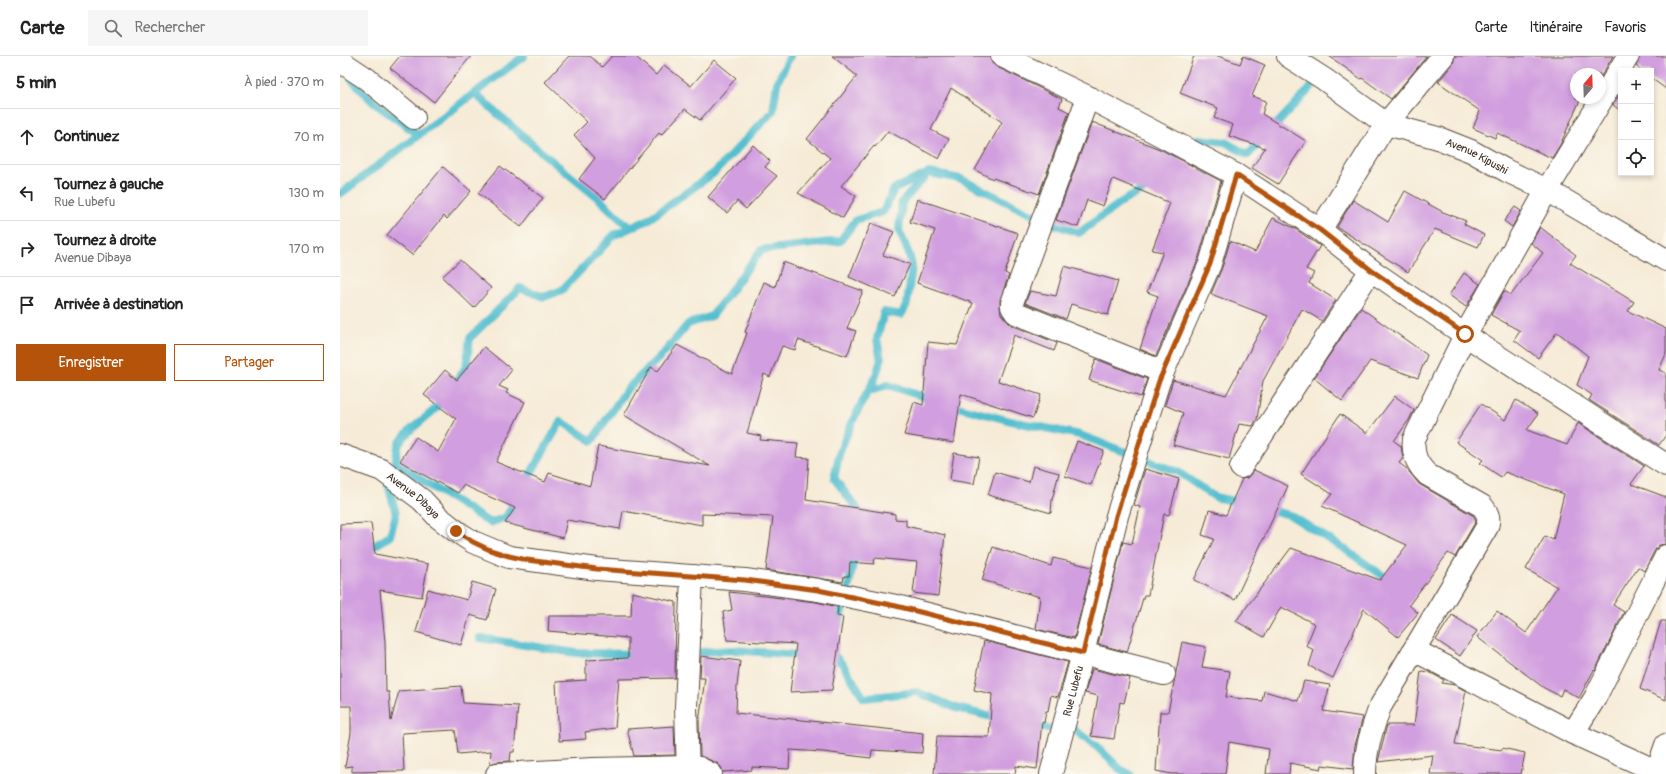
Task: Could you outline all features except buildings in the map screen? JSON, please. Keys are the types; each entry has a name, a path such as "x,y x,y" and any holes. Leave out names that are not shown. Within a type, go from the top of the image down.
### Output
{"street":[{"path":"1002,56 1088,97 1236,175 1320,230 1371,270 1465,334 1666,465"},
{"name":"Avenue Kipushi","path":"1288,56 1324,79 1386,124 1438,138 1471,151 1546,190 1666,260"},
{"path":"1320,230 1386,124 1442,56"},
{"path":"1365,774 1365,758 1372,726 1380,707 1487,526 1489,520 1487,512 1482,506 1428,475 1417,462 1413,448 1416,435 1465,334 1546,190 1628,56"},
{"path":"340,61 366,79 414,118"},
{"path":"1088,97 1012,303 1012,307 1016,313 1163,372"},
{"name":"Rue Lubefu","path":"1050,774 1083,653 1116,516 1163,372 1210,264 1236,175"},
{"path":"1241,467 1371,270"},
{"name":"Avenue Dibaya","path":"340,455 382,470 422,500 438,517 456,531 473,542 503,554 527,560 597,569 745,580 818,590 896,606 1164,674"},
{"path":"1573,733 1595,698 1666,556"},
{"path":"688,771 686,707 692,576"},
{"path":"1414,650 1573,733 1656,772 1666,745"},
{"path":"497,774 593,769 688,771 699,768 711,774"}],"waterway":[{"path":"340,194 524,56"},
{"path":"452,388 466,367 470,338 520,288 544,297 562,290 614,235 646,221 714,173 773,111 777,83 790,56"},
{"path":"351,79 374,103 419,135"},
{"path":"1168,165 1177,150 1198,139 1225,142 1248,155 1319,79"},
{"path":"474,93 540,151 600,200 630,228"},
{"path":"524,485 561,421 592,441 627,389 663,354 688,324 712,316 761,250 840,241 856,220 883,212 894,189 929,173 961,179 1047,222 1079,233 1123,201 1151,186"},
{"path":"861,517 862,515 834,478 840,451 854,418 875,378 881,360 877,339 884,312 901,315 907,304 912,266 909,254 899,230 902,202 926,176"},
{"path":"868,392 888,385 933,400"},
{"path":"394,468 398,447 404,437 445,398"},
{"path":"950,405 1011,421 1080,435 1178,472 1215,497 1242,503"},
{"path":"396,464 490,523 506,517 518,497"},
{"path":"366,551 390,536 396,514 388,484 390,479"},
{"path":"1267,509 1290,515 1346,550 1392,582"},
{"path":"838,626 849,585 855,552"},
{"path":"480,638 576,653 638,654"},
{"path":"666,654 734,650 799,655 806,654"},
{"path":"829,650 843,665 864,698 917,692 956,708 1000,719"},
{"path":"1031,726 1073,729 1096,746 1120,769 1130,774"}],"route":[{"path":"456,531 473,542 490,550 527,560 597,569 745,580 818,590 896,606 1083,653 1116,516 1159,381 1210,264 1236,175 1320,230 1371,270 1465,334"}]}
